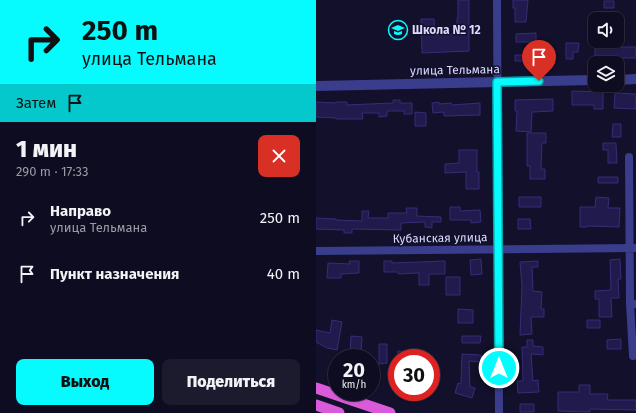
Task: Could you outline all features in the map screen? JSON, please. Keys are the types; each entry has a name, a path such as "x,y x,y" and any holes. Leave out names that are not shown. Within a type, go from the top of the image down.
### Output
{"highway":[{"path":"316,388 390,413"},
{"path":"316,405 339,413"}],"street":[{"path":"497,0 499,413"},
{"path":"624,80 636,79"},
{"name":"улица Тельмана","path":"316,86 588,80"},
{"path":"629,157 633,201 633,356"},
{"name":"Кубанская улица","path":"316,251 633,248"}],"building":[{"path":"458,0 469,0 469,51 422,53 421,19 434,19 435,35 457,34"},
{"path":"513,0 528,0 526,22 515,22 515,8 513,8"},
{"path":"604,1 614,1 614,8 604,8"},
{"path":"536,33 536,42 516,42 516,34"},
{"path":"566,43 579,43 578,52 573,52 573,59 566,59"},
{"path":"636,47 636,58 624,58 624,56 595,56 595,48"},
{"path":"515,55 541,55 541,61 515,61"},
{"path":"572,91 603,92 603,109 594,109 594,105 572,105"},
{"path":"615,93 636,94 636,109 614,108"},
{"path":"553,99 553,111 532,112 531,132 516,131 517,111 515,111 515,100"},
{"path":"393,100 400,100 400,103 412,103 412,114 404,114 404,111 387,111 387,116 379,117 379,113 362,113 363,119 316,117 316,102 347,102 347,105 393,103"},
{"path":"439,102 439,104 451,103 452,105 480,103 480,115 444,116 444,112 433,113 432,103"},
{"path":"415,112 426,113 426,126 415,126"},
{"path":"613,124 621,124 621,137 612,137"},
{"path":"527,133 546,133 546,143 542,143 541,169 545,169 545,179 530,179 530,166 527,166"},
{"path":"603,143 616,143 617,163 608,163 608,150 603,150"},
{"path":"459,150 477,150 479,189 466,189 466,172 445,173 445,164 459,163"},
{"path":"598,177 618,177 618,183 598,183"},
{"path":"519,197 541,197 541,207 519,207"},
{"path":"596,197 609,198 608,208 620,208 619,227 580,227 580,207 595,207"},
{"path":"450,207 460,207 460,211 480,210 481,222 471,223 471,220 450,220"},
{"path":"406,208 417,208 417,216 441,217 441,222 432,222 432,228 425,227 425,222 401,223 401,230 352,229 352,233 344,233 344,230 316,229 316,218 362,221 362,211 369,211 368,218 388,218 388,213 407,213"},
{"path":"518,219 530,219 531,229 518,229"},
{"path":"481,259 482,274 471,275 470,260"},
{"path":"620,259 621,279 618,279 619,298 611,298 612,317 599,317 599,299 595,299 595,291 611,290 610,260"},
{"path":"349,261 359,261 359,273 341,274 341,278 327,278 328,263 350,264"},
{"path":"384,261 392,261 392,263 445,261 445,274 429,274 429,285 419,285 419,273 399,274 398,272 384,272"},
{"path":"538,261 538,267 532,267 533,291 542,292 541,309 544,309 544,317 531,317 532,334 520,335 522,286 520,262"},
{"path":"446,277 460,277 460,295 446,295"},
{"path":"458,309 473,310 473,323 458,323"},
{"path":"332,320 342,322 337,349 327,348 316,342 316,330 330,333"},
{"path":"587,320 600,320 600,328 587,328"},
{"path":"351,336 362,337 361,349 350,349"},
{"path":"462,336 481,336 480,343 462,343"},
{"path":"621,339 621,349 607,349 607,340"},
{"path":"527,340 533,340 533,346 543,347 543,355 531,354 533,381 538,380 539,392 518,393 517,381 523,381 522,347 527,347"},
{"path":"379,344 387,344 387,363 380,364"},
{"path":"462,354 481,355 481,362 469,361 470,387 475,388 472,398 455,393 458,383 461,384"},
{"path":"579,385 590,385 590,394 608,394 607,400 636,400 636,410 590,409 590,412 558,411 558,392 579,392"},
{"path":"520,404 534,404 534,412 520,412"}],"place":[{"name":"Школа № 12","path":"398,30"}],"route":[{"path":"499,368 497,82 539,81"}]}
